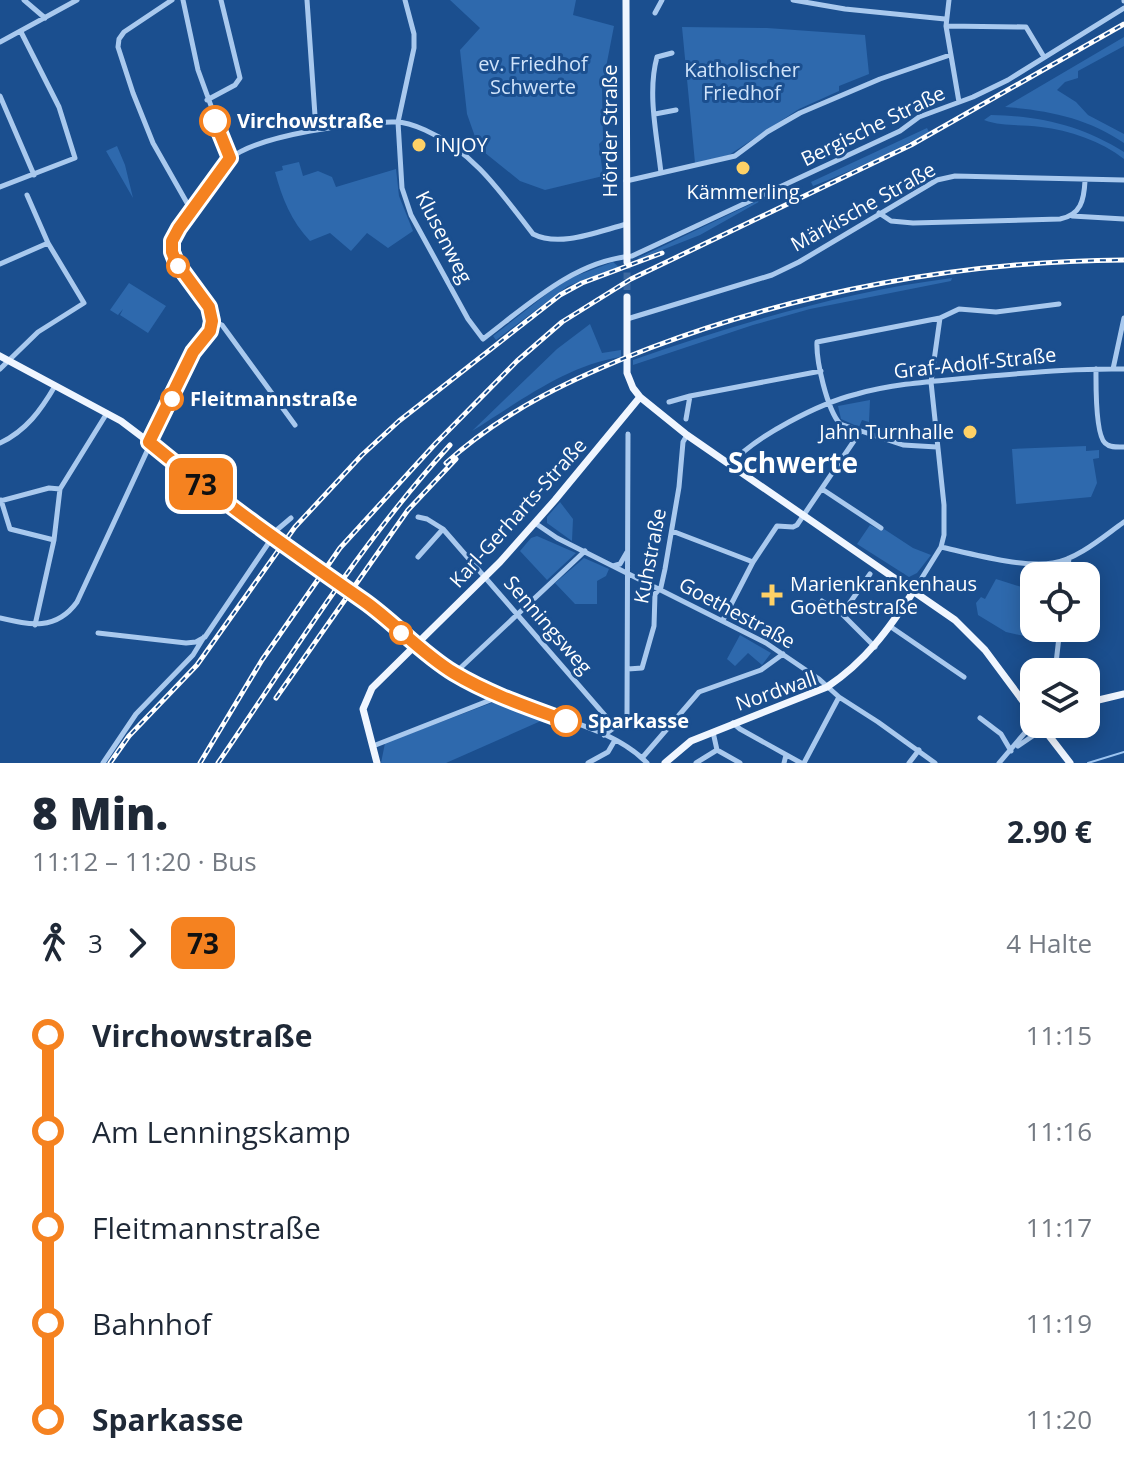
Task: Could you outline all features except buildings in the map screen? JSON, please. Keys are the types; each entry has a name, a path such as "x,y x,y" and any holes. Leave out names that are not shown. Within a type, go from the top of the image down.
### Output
{"main road":[{"name":"Hörder Straße","path":"626,0 627,259"},
{"path":"627,297 627,373 640,397 687,435 915,589 955,620 985,650 1020,699"},
{"path":"0,356 107,413 281,542"},
{"name":"Karl-Gerharts-Straße","path":"377,763 363,709 372,688 535,523 640,397"},
{"path":"827,687 854,668 875,647 915,589"},
{"path":"352,593 414,644"},
{"name":"Nordwall","path":"665,763 691,741 712,731 736,726 827,687"},
{"path":"1100,700 1124,694"},
{"path":"1053,738 1070,763"}],"street":[{"path":"24,0 45,18"},
{"path":"0,42 77,0"},
{"path":"172,0 128,29 118,43 153,143 191,210"},
{"path":"183,0 189,36 207,100 230,158"},
{"path":"207,100 233,87 240,78 221,0"},
{"path":"307,0 316,130"},
{"name":"Klusenweg","path":"405,0 414,34 414,48 398,122 399,163 406,202 468,319 483,339"},
{"path":"655,13 662,0"},
{"path":"793,0 946,22 1026,27 1044,57"},
{"path":"949,0 946,22 959,102"},
{"name":"Bergische Straße","path":"483,339 563,279 595,264 627,259 900,131 919,117 1008,80 1124,8"},
{"path":"0,187 73,161 76,155 59,107 21,32"},
{"path":"661,173 655,114 655,65 657,57 672,53"},
{"path":"626,181 735,156 800,113 950,55"},
{"path":"0,96 34,175"},
{"path":"655,114 676,110"},
{"path":"0,618 35,625 56,621 72,608 193,352 210,331 212,321 209,307 176,262 171,246 191,210 230,158 263,143 316,130 398,122 439,137 473,163 506,196 538,237 563,239 627,224"},
{"name":"Märkische Straße","path":"627,319 772,275 930,183 947,177 1124,180"},
{"path":"1071,216 1082,204 1085,181"},
{"path":"0,369 38,332 84,303 48,243 27,195"},
{"path":"879,213 891,221 913,223 1060,219 1071,216 1124,219"},
{"path":"0,264 48,243"},
{"path":"937,447 903,445 840,424 835,419 821,371 816,344 819,340 940,318 959,309 996,312 1059,304"},
{"path":"915,589 941,547 944,505 931,382 940,318"},
{"path":"1113,369 1124,318"},
{"path":"212,321 222,325 295,425"},
{"path":"1096,369 1101,437 1108,446 1124,447"},
{"name":"Graf-Adolf-Straße","path":"730,465 750,446 785,423 855,394 931,382 1124,369"},
{"path":"669,402 821,371"},
{"path":"0,443 27,425 56,385"},
{"path":"686,419 690,396"},
{"path":"35,625 54,540 60,489 107,413"},
{"path":"723,620 753,562 777,526 793,527 804,515 860,432"},
{"path":"604,735 625,720 628,702 628,434"},
{"name":"Kuhstraße","path":"628,669 642,668 654,626 655,594 661,587 672,531 683,442 687,435"},
{"path":"10,529 0,501 49,488 60,489"},
{"path":"822,489 881,528"},
{"name":"Senningsweg","path":"418,517 443,529 615,727"},
{"path":"103,763 136,714 193,655 273,537 291,518"},
{"path":"941,547 1002,560 1044,564 1069,557 1124,522"},
{"name":"Goethestraße","path":"535,523 628,574 723,620 783,654 827,687"},
{"path":"0,536 10,529 54,540"},
{"path":"418,557 443,529"},
{"path":"672,531 753,562"},
{"path":"455,673 585,551"},
{"path":"613,566 620,564 627,551"},
{"path":"1068,562 1069,557"},
{"path":"842,614 870,574"},
{"path":"822,601 842,614 875,647"},
{"path":"891,627 964,677"},
{"path":"98,633 186,643 205,637"},
{"path":"414,644 455,673 497,695 604,735 636,751 645,760 699,692 761,670 783,654"},
{"name":"Nordwall","path":"827,687 935,763"},
{"path":"373,746 497,695"},
{"path":"736,726 802,763 839,697"},
{"path":"980,718 1001,734 1011,751"},
{"path":"712,731 717,750 740,763"},
{"path":"1011,751 1020,738"},
{"path":"999,763 1028,738"},
{"path":"588,763 608,752 615,740"},
{"path":"696,763 717,750"},
{"path":"909,763 919,750"},
{"path":"784,763 786,755"}],"green space":[{"name":"ev. Friedhof Schwerte","path":"450,0 576,0 573,15 614,26 602,88 603,140 599,144 603,176 545,190 520,181 479,148 467,114 460,50 480,28"},
{"name":"Katholischer Friedhof","path":"682,27 767,28 865,35 869,74 839,86 839,91 799,109 729,155 695,163"},
{"path":"1124,37 1124,46 1078,71 1078,78 1065,82 1057,90 1076,102 1088,115 1124,134 1124,143 1082,121 1036,110 1005,107"},
{"path":"991,115 1044,120 1077,129 1124,152 1124,159 1074,134 1052,128 984,120"},
{"path":"927,128 929,132 872,161 813,186 811,182"},
{"path":"117,146 125,165 133,198 106,151"},
{"path":"299,162 303,176 318,171 332,177 336,187 396,169 399,196 413,231 388,248 367,233 351,251 330,233 310,241 288,209 275,172 283,170 282,166"},
{"path":"780,190 700,235 638,258"},
{"path":"613,262 619,267 568,286 496,340 493,336 553,289 573,277"},
{"path":"952,278 951,281 810,309 633,365 633,360 790,311 870,292"},
{"path":"129,283 166,306 148,333 120,315 123,309 118,315 110,310"},
{"path":"590,324 602,353 621,350 621,357 601,361 562,377 472,431 557,349"},
{"path":"870,400 869,422 862,420 859,427 841,419 838,406"},
{"path":"1086,446 1086,451 1099,450 1099,458 1093,459 1097,483 1091,497 1016,504 1012,449"},
{"path":"560,502 573,519 572,541 547,523 547,517"},
{"path":"870,525 882,531 884,529 913,548 931,555 917,573 909,577 857,544"},
{"path":"537,536 576,553 547,580 520,551 531,538"},
{"path":"584,558 609,569 606,576 597,581 597,604 575,604 555,583"},
{"path":"996,579 1020,587 1020,635 1006,632 978,615 976,603 981,597 985,599"},
{"path":"740,635 771,653 762,665 748,653 735,666 727,659"},
{"path":"494,702 543,720 446,763 381,763 385,743"}],"waterway":[{"path":"1088,763 1124,752"}],"tunnel":[{"path":"627,262 627,297"},
{"path":"281,542 352,593"}],"railway":[{"path":"200,763 262,660 340,548 436,443 517,361 562,322 631,279 911,145 1124,24"},
{"path":"110,763 129,736 197,665 295,527 362,455 399,421 560,295 582,283 662,253"},
{"path":"446,463 493,426 568,383 650,348 765,310 824,295 943,273 1003,266 1124,260"},
{"path":"218,763 357,560 450,445"},
{"path":"276,698 408,510 456,459"}],"bus line":[{"name":"73","path":"215,121 230,158 179,228 171,246 176,262 209,307 212,314 210,331 193,352 149,442 186,473 369,604 449,670 497,695 566,721"}],"place":[{"name":"Virchowstraße","path":"215,121"},
{"name":"INJOY","path":"419,145"},
{"name":"Kämmerling","path":"743,168"},
{"name":"Fleitmannstraße","path":"172,399"},
{"name":"Jahn Turnhalle","path":"970,432"},
{"name":"Marienkrankenhaus Goethestraße","path":"772,595"},
{"name":"Sparkasse","path":"566,721"}],"district":[{"name":"Schwerte","path":"793,463"}]}
